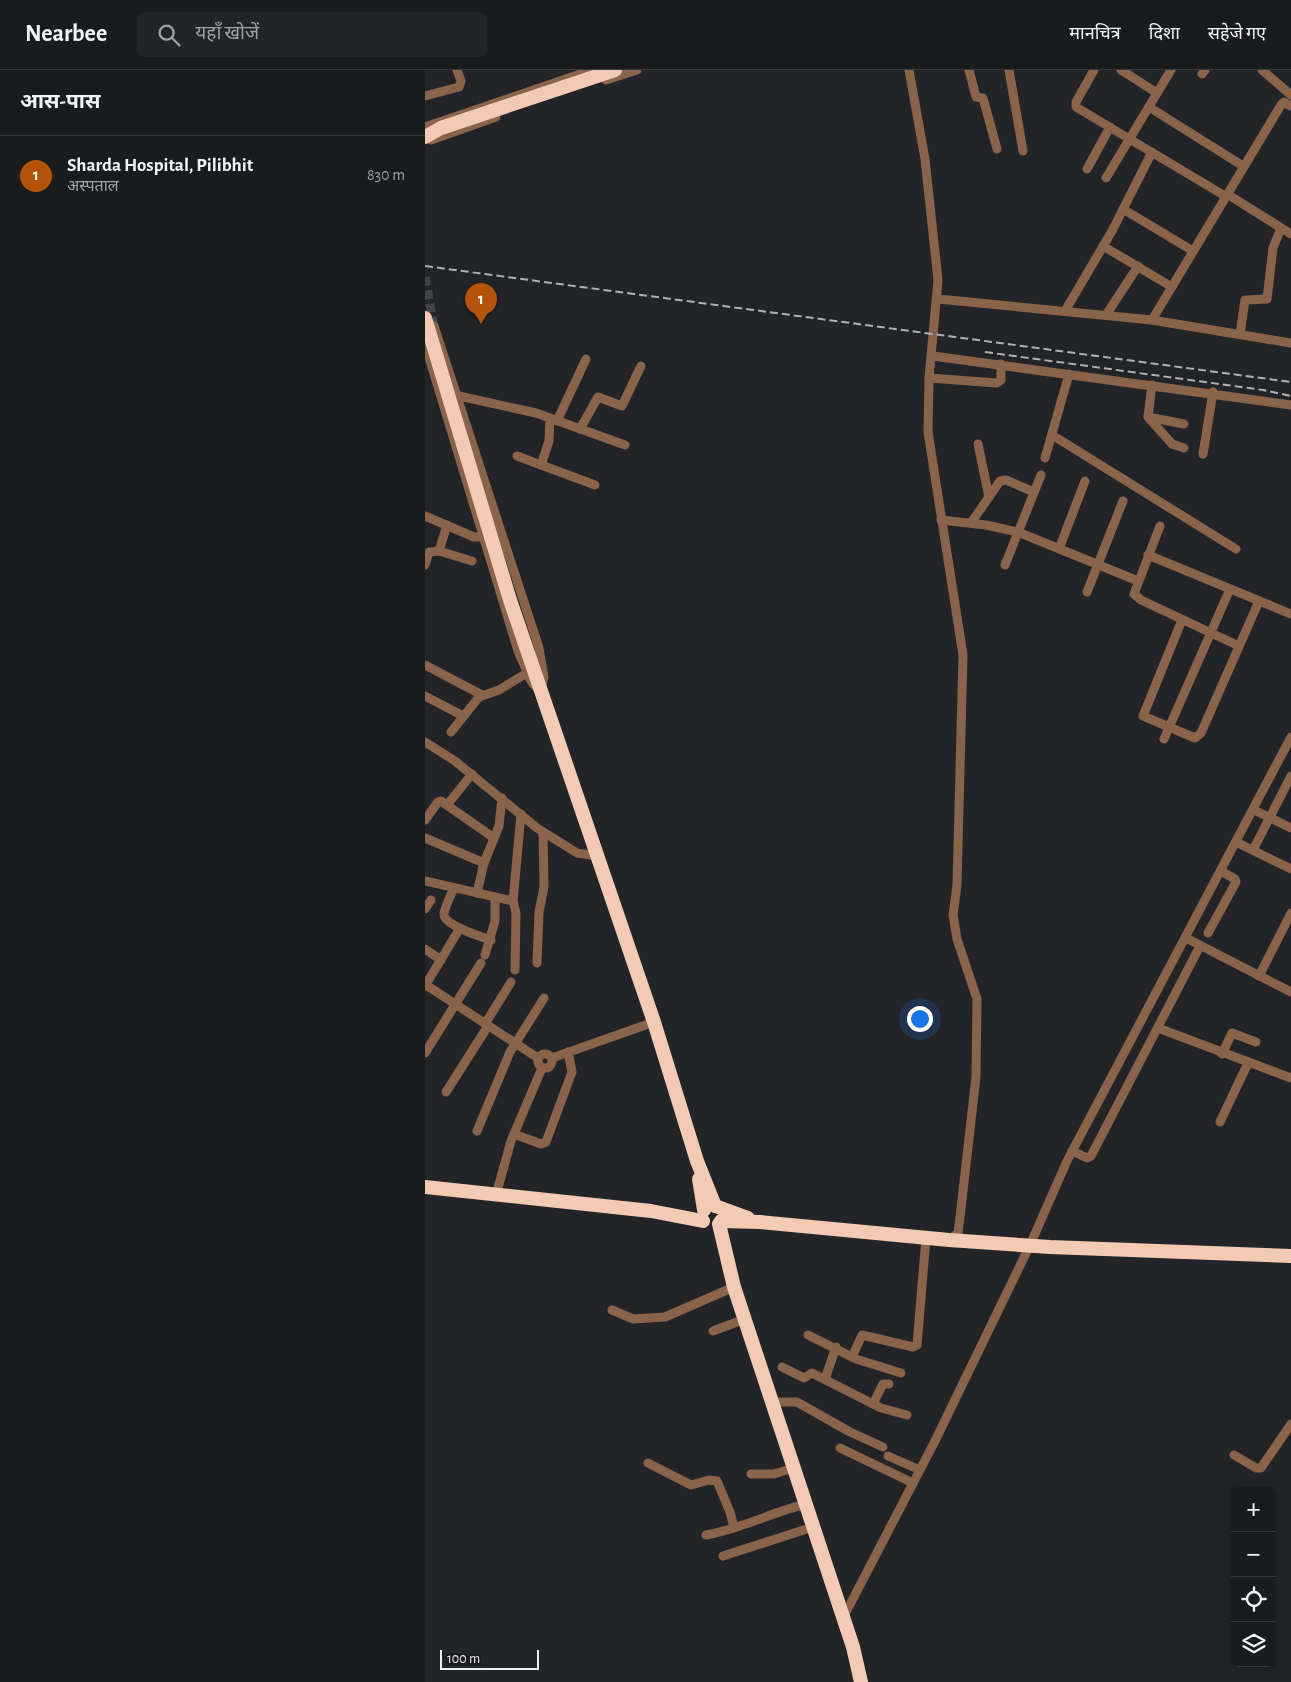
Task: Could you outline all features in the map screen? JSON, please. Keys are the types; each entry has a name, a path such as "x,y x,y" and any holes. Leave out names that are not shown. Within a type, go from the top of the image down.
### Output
{"highway":[{"path":"425,138 441,128 615,70"},
{"path":"430,322 483,510 540,691 654,1022 697,1161 711,1216 843,1618 861,1682"},
{"path":"697,1161 700,1189 711,1216"},
{"path":"425,1188 970,1242 1149,1252 1163,1250 1291,1256"},
{"path":"683,1211 693,1204 700,1189"},
{"path":"651,1211 683,1211 711,1216"},
{"path":"1149,1252 1162,1257 1291,1266"}],"street":[{"path":"425,96 459,87 461,81 457,70"},
{"path":"425,127 592,70"},
{"path":"425,142 637,70"},
{"path":"909,70 925,159 938,280 933,356 929,378 928,432 963,655 957,885 953,915 957,939 977,1000 976,1077 960,1217 958,1234 949,1240"},
{"path":"969,70 976,97 983,98 997,149"},
{"path":"1009,70 1023,151"},
{"path":"1094,70 1075,105 1291,234"},
{"path":"1121,70 1157,93"},
{"path":"1106,178 1171,70"},
{"path":"1262,70 1291,94"},
{"path":"1152,320 1281,105 1284,102 1291,106 1291,101"},
{"path":"1149,106 1243,166"},
{"path":"1087,169 1110,127"},
{"path":"1065,312 1103,246 1152,152"},
{"path":"1123,209 1193,251"},
{"path":"1240,334 1245,300 1267,299 1273,248 1281,228"},
{"path":"1103,246 1172,287"},
{"path":"1107,315 1137,266"},
{"path":"938,299 1152,320 1291,343"},
{"path":"430,322 459,396 490,501 539,648 544,676 540,691"},
{"path":"425,344 517,651 531,681 540,691"},
{"path":"933,356 1213,392 1291,405"},
{"path":"541,465 549,441 553,420 586,359"},
{"path":"929,378 997,383 1001,380 1001,364"},
{"path":"581,429 598,397 622,406 641,366"},
{"path":"1045,458 1069,374"},
{"path":"1152,384 1148,417 1173,444 1184,448"},
{"path":"1203,454 1213,392"},
{"path":"459,396 553,420 625,445"},
{"path":"1148,417 1184,424"},
{"path":"1052,435 1236,549"},
{"path":"978,444 989,497"},
{"path":"517,456 595,485"},
{"path":"1005,564 1041,475"},
{"path":"971,523 1002,480 1034,492"},
{"path":"1059,549 1085,481"},
{"path":"1087,592 1099,566 1123,501"},
{"path":"425,516 474,536 482,537"},
{"path":"941,520 994,526 1018,532 1138,581"},
{"path":"440,551 447,525"},
{"path":"1159,526 1134,594 1136,597 1182,620 1239,646"},
{"path":"425,565 429,552 440,551 472,561"},
{"path":"1148,555 1291,614"},
{"path":"1164,739 1231,589"},
{"path":"1182,620 1143,713 1146,718 1195,738 1201,734 1259,601"},
{"path":"425,665 481,695"},
{"path":"451,732 481,695 499,690 527,673"},
{"path":"425,696 463,716"},
{"path":"843,1618 920,1470 1030,1245 1072,1151 1291,737"},
{"path":"426,746 472,774 543,832 577,853 597,856"},
{"path":"447,805 472,774"},
{"path":"1253,850 1291,776"},
{"path":"477,892 484,863 499,826 502,798"},
{"path":"425,820 438,802 447,805 494,838"},
{"path":"1254,810 1291,828"},
{"path":"515,970 516,913 513,901 521,814"},
{"path":"537,963 539,912 544,887 543,832"},
{"path":"425,838 484,863"},
{"path":"1237,842 1291,869"},
{"path":"1208,933 1236,882 1235,879 1221,871"},
{"path":"425,881 513,901"},
{"path":"454,888 444,916 459,928 491,940"},
{"path":"425,1053 483,959 491,940 495,921 495,897"},
{"path":"425,909 431,900"},
{"path":"1259,976 1291,913"},
{"path":"459,928 425,985 538,1058"},
{"path":"1186,938 1291,992"},
{"path":"1072,1151 1087,1158 1091,1156 1200,946"},
{"path":"425,949 441,960"},
{"path":"446,1092 511,982"},
{"path":"477,1131 511,1052 544,998"},
{"path":"1143,1017 1159,1027 1222,1054 1291,1078"},
{"path":"552,1058 654,1022"},
{"path":"1222,1054 1232,1033 1256,1042"},
{"path":"514,1134 541,1144 546,1142 572,1072 569,1052"},
{"path":"538,1058 546,1054 552,1058"},
{"path":"538,1058 537,1062 542,1068"},
{"path":"496,1195 514,1134 542,1068 551,1065 552,1058"},
{"path":"1220,1122 1248,1063"},
{"path":"960,1217 970,1242"},
{"path":"852,1357 862,1335 913,1347 917,1345 926,1238"},
{"path":"612,1310 637,1319 665,1317 734,1287"},
{"path":"713,1331 745,1319"},
{"path":"808,1334 852,1357 901,1374"},
{"path":"825,1379 836,1347"},
{"path":"782,1367 804,1378 811,1373 873,1404 907,1415"},
{"path":"873,1404 883,1384 889,1384"},
{"path":"773,1402 797,1402 850,1432 883,1447"},
{"path":"1235,1455 1257,1468 1261,1468 1291,1424"},
{"path":"840,1448 913,1483"},
{"path":"889,1456 920,1470"},
{"path":"648,1463 691,1485 709,1480 717,1481 730,1512 734,1528"},
{"path":"751,1474 774,1474 794,1468"},
{"path":"706,1535 734,1528 806,1504"},
{"path":"723,1556 813,1527"}],"tunnel":[{"path":"425,277 434,326"}],"railway":[{"path":"425,266 1291,382"},
{"path":"985,352 1263,390 1291,396"}],"place":[{"name":"Sharda Hospital, Pilibhit","path":"481,324"}]}
